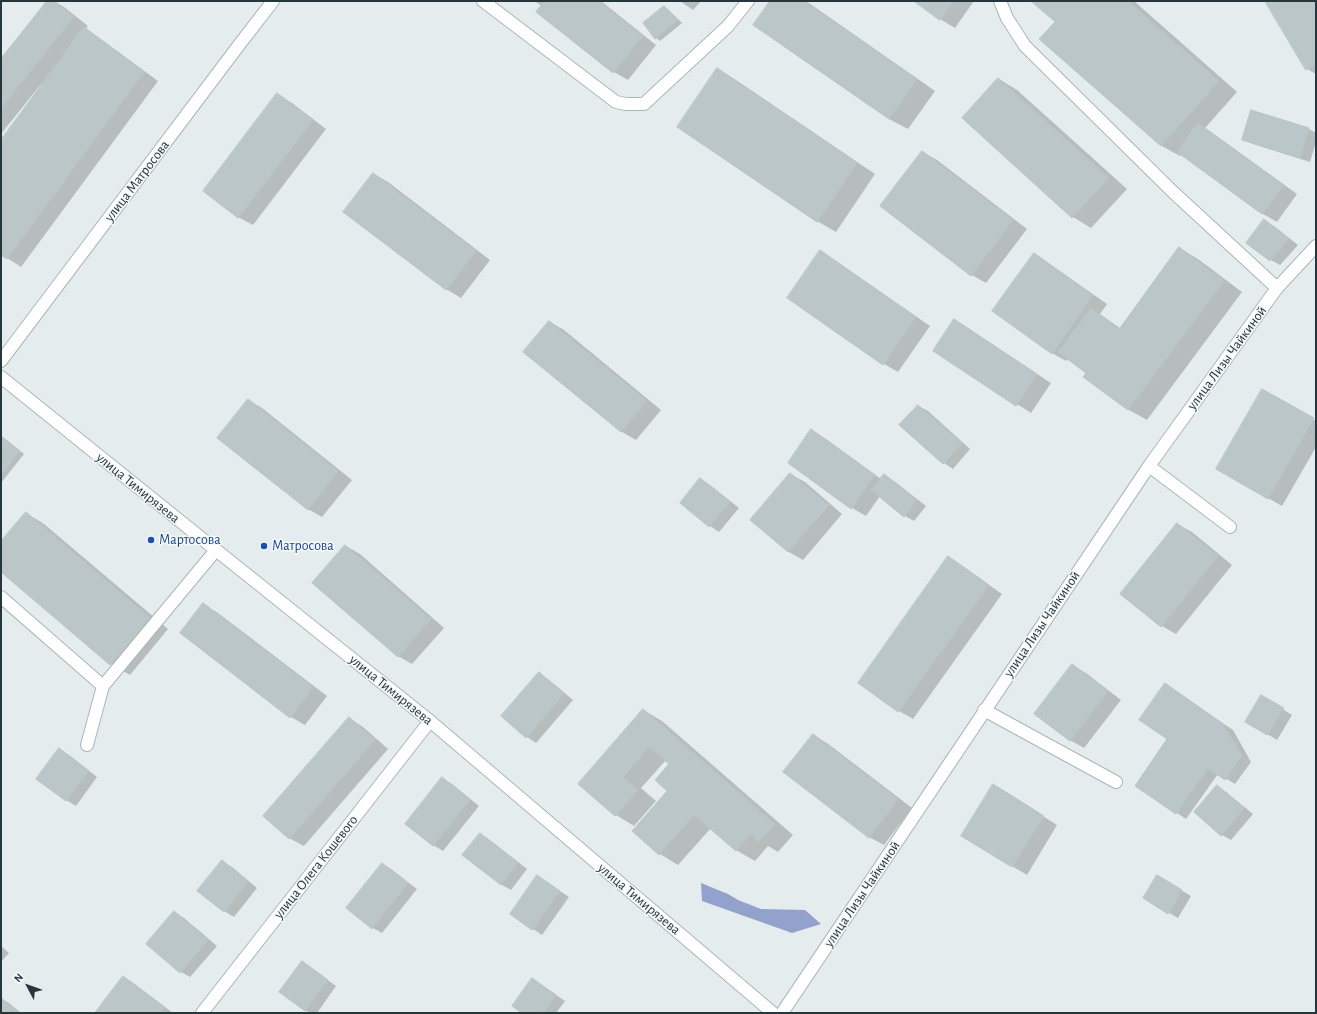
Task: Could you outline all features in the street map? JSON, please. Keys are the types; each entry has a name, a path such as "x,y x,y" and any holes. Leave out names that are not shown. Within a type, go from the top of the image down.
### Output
{"street":[{"name":"улица Матросова","path":"1,362 273,1"},
{"path":"483,1 616,102 626,104 644,104 728,26 748,1"},
{"path":"1000,1 1007,18 1025,46 1173,192 1277,288"},
{"name":"улица Лизы Чайкиной","path":"782,1013 1149,466 1277,288 1316,246"},
{"name":"улица Тимирязева","path":"1,377 430,721 773,1013"},
{"path":"1149,466 1230,528"},
{"path":"87,745 103,686 216,550"},
{"path":"1,596 103,686"},
{"path":"984,710 1116,782"},
{"name":"улица Олега Кошевого","path":"202,1013 430,721"}],"water":[{"path":"701,883 761,909 805,910 821,924 792,933 702,901"}],"building":[{"path":"47,1 54,1 74,17 1,108 1,59"},
{"path":"545,1 599,1 643,36 613,73 536,12"},
{"path":"770,1 804,1 917,79 889,119 753,25"},
{"path":"914,1 954,1 940,20"},
{"path":"1031,1 1128,1 1219,81 1161,146 1039,39 1055,22"},
{"path":"1265,1 1313,1 1316,6 1316,64 1306,70"},
{"path":"664,6 678,20 655,39 643,23"},
{"path":"84,27 144,72 7,259 1,255 1,140"},
{"path":"717,68 857,163 817,222 677,127"},
{"path":"998,78 1109,178 1072,218 962,118"},
{"path":"277,93 313,120 238,218 203,191"},
{"path":"1251,110 1309,128 1300,158 1242,140"},
{"path":"1198,123 1284,185 1262,214 1177,152"},
{"path":"922,151 1013,220 971,276 880,206"},
{"path":"373,173 476,251 446,290 343,212"},
{"path":"1264,219 1289,239 1270,261 1246,243"},
{"path":"1179,247 1224,281 1128,410 1083,377 1086,373 1058,352 1091,308 1119,329"},
{"path":"820,250 916,317 883,365 787,298"},
{"path":"1034,253 1093,295 1052,354 992,311"},
{"path":"954,319 1037,374 1016,406 933,351"},
{"path":"549,321 647,401 621,432 523,352"},
{"path":"1262,389 1314,418 1268,499 1216,469"},
{"path":"248,399 338,471 308,510 217,438"},
{"path":"918,405 962,443 943,464 899,425"},
{"path":"811,429 875,475 851,509 788,463"},
{"path":"1,436 20,451 1,475"},
{"path":"790,473 829,505 788,552 750,520"},
{"path":"884,474 917,500 904,517 871,490"},
{"path":"700,478 730,502 709,527 680,503"},
{"path":"26,512 150,618 110,665 1,572 1,541"},
{"path":"1177,523 1218,556 1161,627 1120,594"},
{"path":"345,545 431,619 398,657 312,583"},
{"path":"948,556 989,585 898,712 858,683"},
{"path":"203,603 313,687 290,718 180,633"},
{"path":"1072,664 1108,691 1070,741 1034,714"},
{"path":"539,672 564,694 526,738 501,716"},
{"path":"1165,683 1223,724 1242,756 1225,780 1208,768 1176,814 1135,786 1167,739 1139,720"},
{"path":"1261,695 1284,708 1267,735 1245,722"},
{"path":"643,709 775,824 759,842 750,834 736,851 694,815 659,855 632,831 667,791 655,780 669,764 649,747 623,777 638,790 615,816 578,784"},
{"path":"349,717 375,740 289,839 263,816"},
{"path":"813,734 898,799 869,838 783,772"},
{"path":"59,748 89,771 66,801 36,779"},
{"path":"442,777 470,800 433,846 405,824"},
{"path":"993,784 1044,816 1012,867 961,836"},
{"path":"1217,785 1244,808 1221,836 1194,812"},
{"path":"480,833 518,863 501,885 462,855"},
{"path":"222,860 248,882 224,912 197,891"},
{"path":"382,863 408,883 372,929 346,908"},
{"path":"537,875 560,891 532,930 510,914"},
{"path":"1157,875 1182,890 1168,914 1143,898"},
{"path":"174,911 208,940 180,973 146,944"},
{"path":"302,961 328,980 305,1011 279,992"},
{"path":"123,976 164,1007 160,1013 95,1013"},
{"path":"532,978 556,995 543,1013 522,1013 512,1006"},
{"path":"1,998 20,1013 1,1013"}],"place":[{"name":"Мартосова","path":"151,540"},
{"name":"Матросова","path":"264,546"}]}
